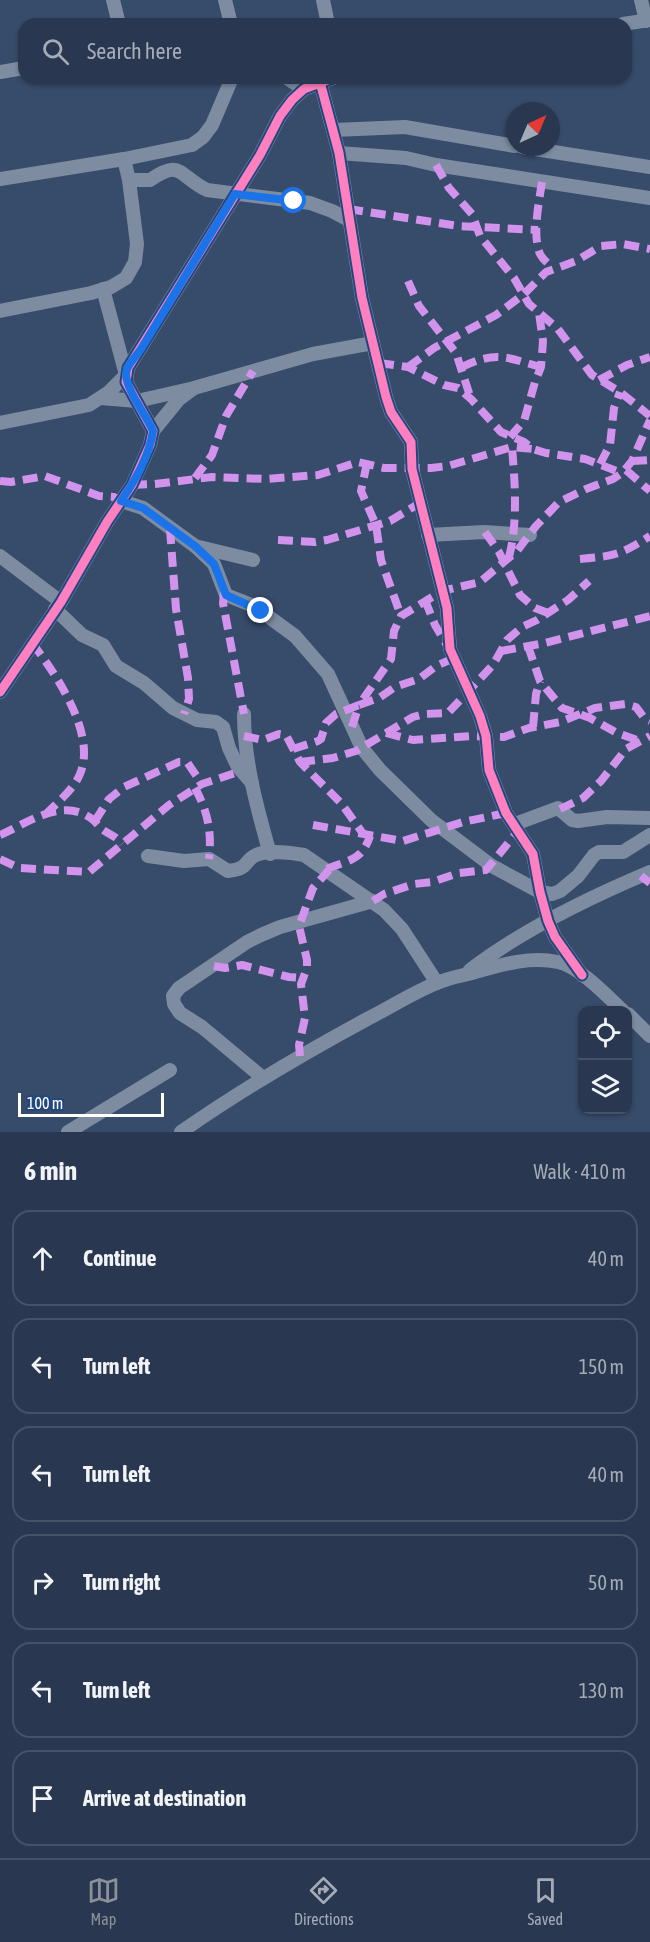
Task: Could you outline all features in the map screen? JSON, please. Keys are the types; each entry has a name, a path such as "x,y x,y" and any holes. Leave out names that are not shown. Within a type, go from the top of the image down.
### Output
{"street":[{"path":"113,0 118,18"},
{"path":"225,0 230,18"},
{"path":"323,0 327,18"},
{"path":"632,23 648,21 641,0"},
{"path":"0,72 18,69"},
{"path":"0,179 124,159 192,145 203,137 212,125 229,84"},
{"path":"296,84 304,89"},
{"path":"0,423 89,405 101,398 126,375 128,368 260,155 280,116 304,89 317,84"},
{"path":"328,84 362,298 391,412 411,442 412,469 447,608 450,649 480,716 486,736 489,770 506,813 534,854 540,892 548,921 555,937 582,975"},
{"path":"334,130 405,127 506,144"},
{"path":"339,153 406,158 650,198"},
{"path":"560,153 650,167"},
{"path":"0,311 103,290 126,278 135,262 136,244 129,180 124,159"},
{"path":"129,180 150,180 159,172 176,169 207,190 310,203 349,220"},
{"path":"103,290 126,382 153,431"},
{"path":"101,398 137,401 194,388 313,354 373,344"},
{"path":"0,692 58,605 132,485 150,445 153,431 179,399 194,388"},
{"path":"121,501 143,508 195,546 214,564 226,595 261,611 295,636 328,674 362,748 397,787 431,819 488,864 546,894 560,891 578,876 590,858 599,852 623,852 650,835"},
{"path":"428,536 485,532 530,535"},
{"path":"195,546 253,560"},
{"path":"0,556 58,605 82,635 103,645 116,666 144,682 174,708 189,717 216,722 223,727 238,767 252,783"},
{"path":"223,727 243,714 244,736 252,783 270,854"},
{"path":"515,824 555,808 561,810 572,820 607,817 650,818"},
{"path":"148,856 184,861 209,859 224,870 231,871 242,868 254,856 292,852 304,855 384,910 402,929 437,982"},
{"path":"464,975 507,944 548,921 650,872"},
{"path":"263,1078 202,1027 180,1012 174,1004 173,996 179,988 261,935 300,921 373,901"},
{"path":"181,1132 263,1078 335,1036 437,982 512,962 530,960 561,963 582,975 617,1006"},
{"path":"632,1019 650,1036"},
{"path":"68,1132 170,1070"}],"marked path":[{"path":"436,165 449,188 472,214 480,236 514,278 529,304 558,329 592,375 620,392 650,416"},
{"path":"542,182 537,218 538,246 544,260 553,268"},
{"path":"348,209 459,226 538,230"},
{"path":"408,367 434,348 496,315 524,294 546,272 576,261 601,246 623,244 650,249"},
{"path":"408,281 419,306 456,353 470,396"},
{"path":"510,437 524,421 541,367 543,341 539,313"},
{"path":"462,367 493,357 502,357 541,367"},
{"path":"599,380 627,365 650,357"},
{"path":"379,363 408,367 444,385 458,388 501,432 524,442 533,449 585,459 622,473"},
{"path":"195,478 212,455 226,416 253,371"},
{"path":"600,464 610,445 614,408 620,392"},
{"path":"293,749 318,741 321,739 326,723 336,714 359,705 391,659 394,631 401,616 442,591 480,582 517,551 536,526 559,502 622,473 632,461 650,420"},
{"path":"132,485 212,477 266,479 318,475 358,462 384,468 431,468 448,466 512,447 533,449"},
{"path":"509,557 515,516 512,447"},
{"path":"632,461 650,460"},
{"path":"367,463 361,491 376,525 381,560 401,616"},
{"path":"626,470 650,491"},
{"path":"0,481 11,482 45,476 99,496 114,497 121,501"},
{"path":"278,540 315,542 327,540 390,521 420,503"},
{"path":"170,529 176,609 188,678 189,699 184,714"},
{"path":"485,532 499,552 520,595 535,608 548,613"},
{"path":"580,559 617,554 650,536"},
{"path":"300,762 333,758 356,751 413,717 448,713 493,665 507,640 522,627 568,600 589,581"},
{"path":"224,592 223,603 244,714"},
{"path":"425,600 435,625 448,647"},
{"path":"501,651 545,643 650,616"},
{"path":"32,643 52,671 71,705 79,723 83,741 84,758 80,774 74,785 47,813"},
{"path":"528,646 540,681 562,708 640,741"},
{"path":"352,727 359,705 379,698 395,687 419,679 436,666 454,658"},
{"path":"533,727 536,694 540,681"},
{"path":"386,733 413,740 472,736 504,737 529,728 560,722 595,708 625,704 636,707 645,719 650,721"},
{"path":"244,736 263,740 279,734 286,735 300,762 341,803 364,835"},
{"path":"560,809 583,798 601,781 626,749 650,736"},
{"path":"95,821 109,799 124,787 179,762 187,762 202,784"},
{"path":"0,859 19,868 89,872 169,805 202,784 241,771"},
{"path":"195,788 208,822 209,859"},
{"path":"0,835 32,819 55,811 67,810 91,818 122,844"},
{"path":"313,825 403,841 463,822 506,813"},
{"path":"373,901 384,894 414,884 432,882 459,873 486,870 519,830"},
{"path":"327,869 358,855 370,836"},
{"path":"300,1056 299,1045 305,1018 301,984 307,968 307,960 299,926 313,888 329,870"},
{"path":"641,876 650,883"},
{"path":"214,966 225,968 242,965 289,977 303,978"}],"cycle path":[{"path":"0,692 61,602 107,522 132,485 150,445 153,431 126,382 128,368 260,155 280,116 304,89 317,84"},
{"path":"321,84 339,153 362,298 386,397 391,412 411,442 412,469 447,608 450,649 480,716 486,736 489,770 506,813 533,854 548,921 555,937 582,975"}],"route":[{"path":"261,611 246,602 226,595 217,568 195,546 143,508 121,501 132,485 150,445 153,431 126,382 126,375 128,368 235,194 294,201"}]}
